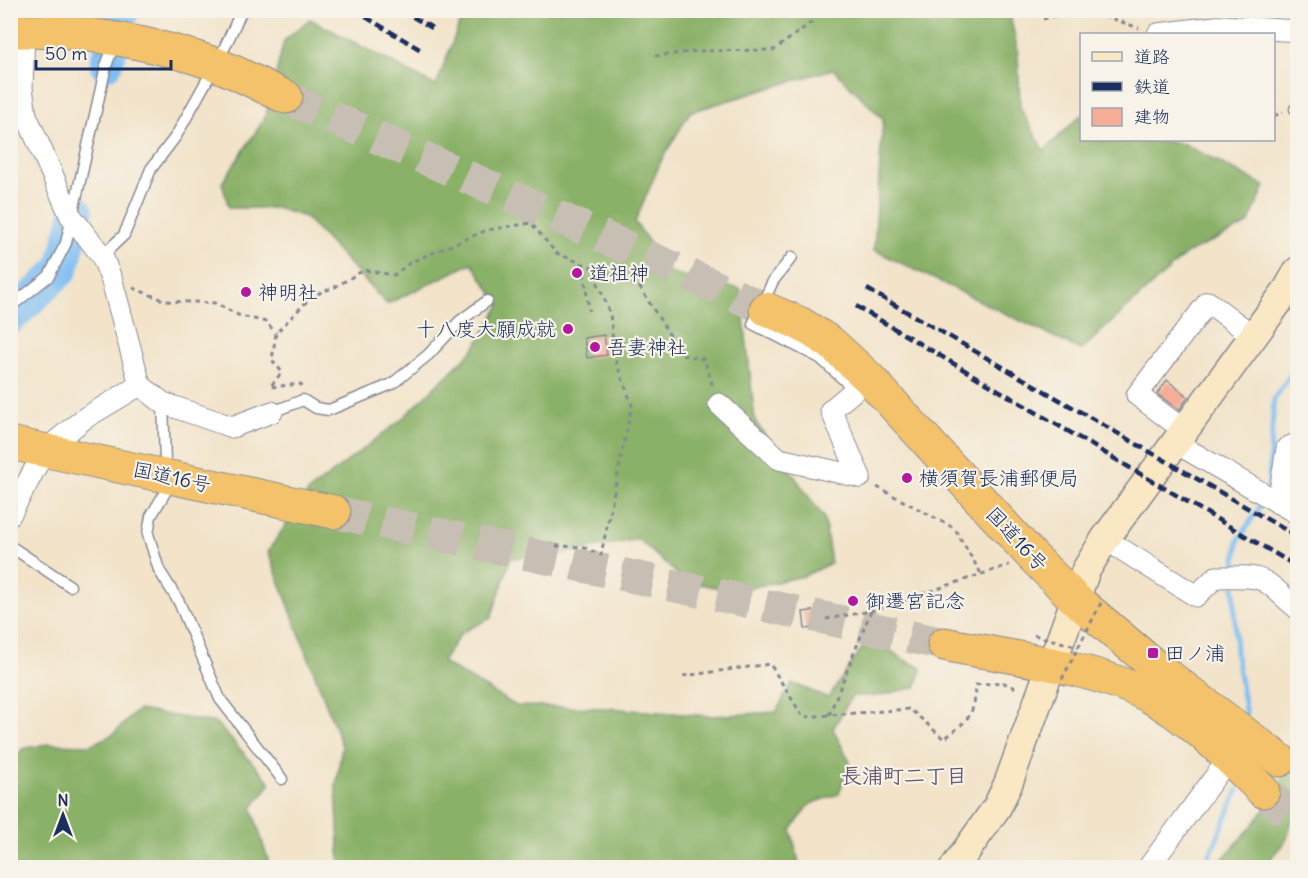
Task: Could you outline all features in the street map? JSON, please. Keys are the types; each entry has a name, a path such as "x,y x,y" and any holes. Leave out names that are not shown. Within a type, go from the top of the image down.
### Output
{"highway":[{"path":"25,27 117,38 215,64 286,97"},
{"name":"国道16号","path":"766,309 801,324 831,343 862,384 1033,557 1088,600 1156,667 1280,760"},
{"name":"国道16号","path":"10,443 334,512"},
{"path":"1088,600 1072,616 1079,631 1165,701 1263,791"},
{"path":"944,644 1056,673 1116,682 1147,695 1180,716"}],"street":[{"path":"1152,33 1223,26 1298,30"},
{"path":"25,27 22,88 26,115 70,215 102,256 112,281 140,385 164,403 232,427 272,412"},
{"path":"954,867 997,807 1020,753 1038,698 1056,673 1088,600 1086,570 1105,539 1287,290 1298,271"},
{"path":"1252,335 1208,303 1137,395 1180,437 1298,514"},
{"path":"860,477 831,410 862,384"},
{"path":"10,515 45,450 85,418 140,385"},
{"path":"719,404 779,459 860,477"},
{"path":"1278,503 1287,448 1298,443"},
{"path":"1105,539 1196,596 1216,577 1257,576 1272,584 1298,609"},
{"path":"1148,867 1229,758"}],"lane":[{"path":"102,256 124,235 151,170 176,136 242,10"},
{"path":"10,307 49,276 66,243 70,215 106,66 117,38"},
{"path":"792,257 773,281 753,324 820,358 862,384"},
{"path":"272,412 303,400 316,408 329,410 392,384 428,355 459,321 487,301"},
{"path":"164,403 168,476 166,491 151,516 148,534 159,570 179,602 220,699 282,779"},
{"path":"10,546 70,586"}],"path":[{"path":"655,56 699,51 774,50 812,22 817,10"},
{"path":"1043,19 1080,10"},
{"path":"1087,10 1152,33"},
{"path":"303,400 302,384 270,387 282,372 272,360 276,333 312,296 335,287 364,270 394,275 411,262 488,230 531,223 556,253 639,286 682,355 704,359 719,404"},
{"path":"583,264 589,311"},
{"path":"556,546 583,547 601,555 632,405 615,359 610,314 592,268"},
{"path":"112,281 166,301 215,303 238,315 266,322 276,333"},
{"path":"826,619 871,611 982,575 954,528 860,477"},
{"path":"1056,673 1079,647 1088,600"},
{"path":"829,715 871,611"},
{"path":"1034,635 1079,647"},
{"path":"683,676 770,664 803,717 910,709 944,739 970,718 976,700 976,685 1002,682 1038,698"}],"green space":[{"path":"1009,10 1018,53 1020,107 1044,151 1080,116 1080,141 1162,141 1184,144 1265,186 1248,224 1186,254 1081,350 874,250 883,119 833,69 690,112 661,161 635,222 670,273 741,289 755,421 824,518 831,563 804,576 734,591 685,581 638,539 552,556 511,558 491,618 461,633 442,662 516,706 606,708 710,716 776,712 792,683 828,698 871,635 902,659 922,668 916,687 877,696 852,696 833,729 850,762 839,794 810,804 791,830 800,867 338,868 340,867 336,786 342,746 268,551 309,491 402,419 474,349 500,305 472,263 387,304 305,217 276,208 229,208 222,183 265,118 284,41 310,19 436,86 460,22 451,11"},
{"path":"1297,681 1297,801 1287,839 1264,867 1214,868 1253,825 1278,788 1289,754"},
{"path":"138,710 216,723 271,783 252,808 270,867 19,868 11,862 11,768 22,749 49,744 90,745 112,735"}],"building":[{"name":"吾妻神社","path":"604,335 607,355 587,358 584,338"},
{"path":"1167,380 1188,397 1179,410 1157,394"},
{"path":"819,610 821,627 805,629 803,612"}],"waterway":[{"path":"106,64 123,10"},
{"path":"10,318 62,269 77,212"},
{"path":"1268,492 1274,399 1298,364"},
{"path":"1235,573 1238,541 1264,500"},
{"path":"1234,582 1236,654 1246,715"},
{"path":"1200,868 1210,855 1238,790"}],"tunnel":[{"path":"286,97 766,309"},
{"path":"334,512 944,644"},
{"path":"1263,791 1298,820"}],"railway":[{"path":"354,10 421,50"},
{"path":"401,10 434,29"},
{"path":"867,289 1298,537"},
{"path":"856,306 1298,567"}],"place":[{"name":"道祖神","path":"577,273"},
{"name":"神明社","path":"246,292"},
{"name":"十八度大願成就","path":"568,329"},
{"name":"吾妻神社","path":"595,347"},
{"name":"横須賀長浦郵便局","path":"907,478"},
{"name":"御遷宮記念","path":"853,601"},
{"name":"田ノ浦","path":"1153,653"}],"district":[{"name":"長浦町二丁目","path":"904,776"}]}
